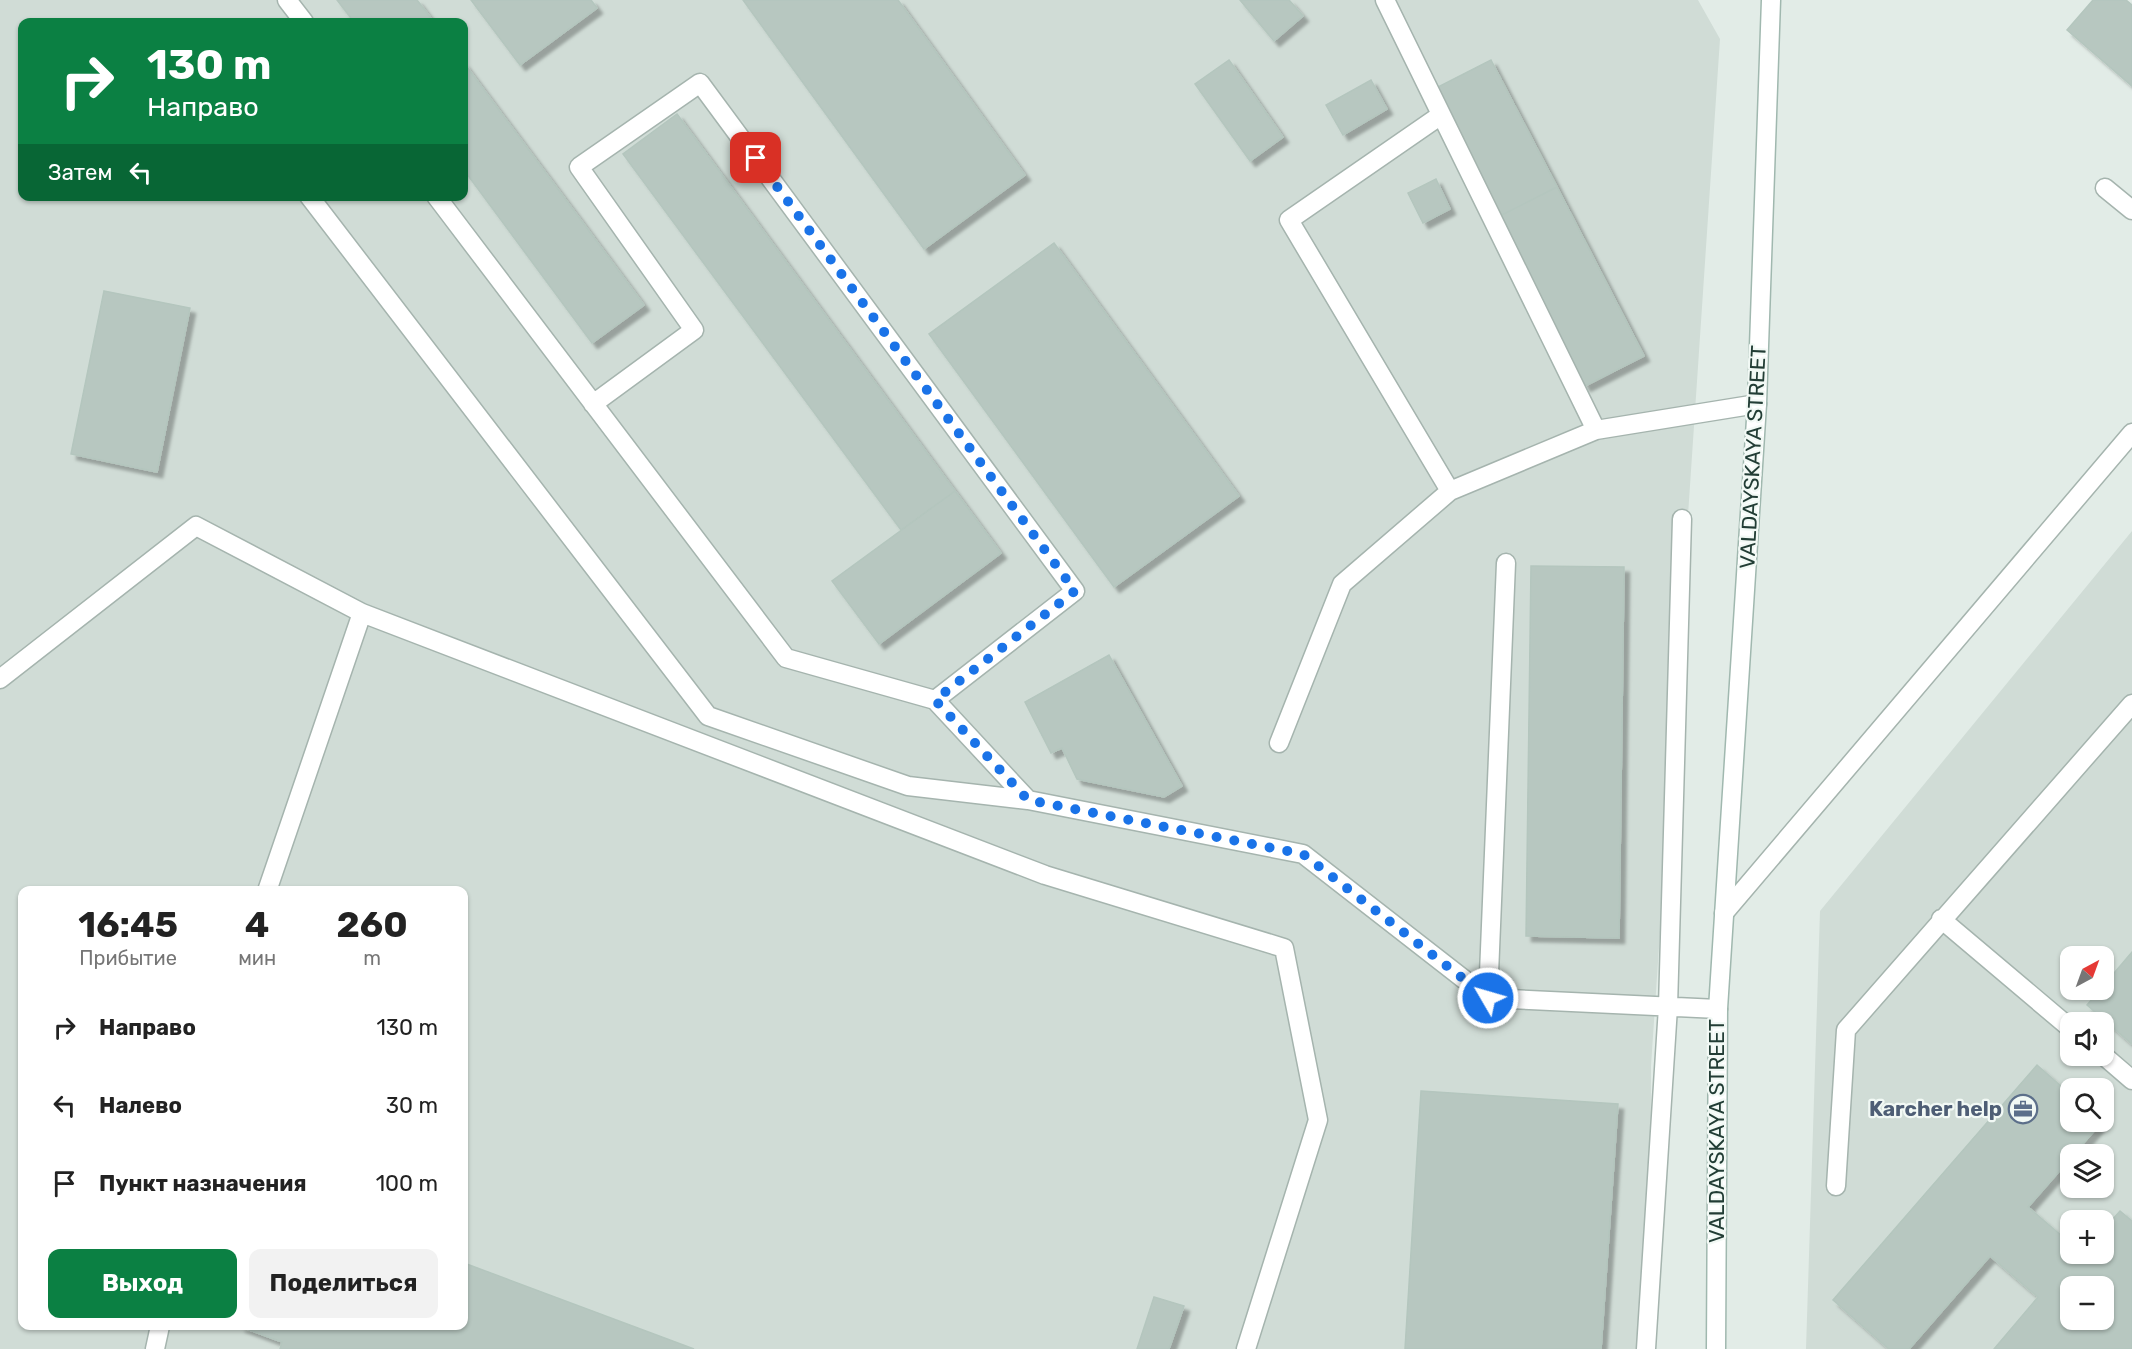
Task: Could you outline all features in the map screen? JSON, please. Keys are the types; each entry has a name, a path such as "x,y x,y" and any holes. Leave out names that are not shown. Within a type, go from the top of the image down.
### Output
{"street":[{"path":"287,0 301,18"},
{"path":"1385,0 1596,430"},
{"name":"VALDAYSKAYA STREET","path":"1716,1349 1718,1009 1757,404 1771,0"},
{"path":"593,404 694,330 579,167 700,83 1075,591 935,700"},
{"path":"1441,115 1289,220 1450,491"},
{"path":"2105,188 2132,210"},
{"path":"313,201 708,716 908,786 1028,800 1303,854 1488,998 1718,1009"},
{"path":"440,201 786,658 935,700 1028,800"},
{"path":"1279,743 1342,584 1450,491 1596,430 1757,404"},
{"path":"1724,913 2132,433"},
{"path":"1646,1349 1668,1007 1682,519"},
{"path":"0,679 196,526 362,614 1045,875 1284,948 1318,1120 1246,1349"},
{"path":"1488,998 1506,563"},
{"path":"269,886 362,614"},
{"path":"1836,1186 1846,1030 2132,704"},
{"path":"1941,919 2060,1020"},
{"path":"2114,1064 2132,1080"},
{"path":"155,1349 159,1330"}],"shaded area":[{"path":"0,0 1698,0 1720,39 1651,1066 1650,1349 0,1349"},
{"path":"2132,531 2132,1349 1806,1349 1820,911"}],"building":[{"path":"337,0 417,0 431,18 351,18"},
{"path":"471,0 591,0 597,8 520,65"},
{"path":"743,0 898,0 1025,175 924,249"},
{"path":"1240,0 1289,0 1303,16 1274,41"},
{"path":"2093,0 2126,0 2132,5 2132,86 2067,30"},
{"path":"1229,60 1283,137 1250,161 1195,84"},
{"path":"1491,60 1557,187 1498,217 1432,90"},
{"path":"468,68 644,305 592,343 468,175"},
{"path":"1371,80 1387,109 1343,135 1326,105"},
{"path":"677,114 955,491 901,530 623,154"},
{"path":"1436,179 1450,209 1423,223 1408,193"},
{"path":"1557,187 1644,356 1585,386 1498,217"},
{"path":"1054,243 1239,496 1114,587 929,334"},
{"path":"104,291 190,308 157,472 71,454"},
{"path":"955,491 1001,553 879,644 832,581"},
{"path":"1531,566 1624,567 1619,938 1526,936"},
{"path":"1109,655 1182,786 1164,797 1077,779 1062,748 1051,753 1025,702"},
{"path":"2132,952 2132,1044 2114,1028 2114,1012 2095,1012 2087,1005 2091,1000 2114,1000 2114,973"},
{"path":"2037,1065 2060,1085 2060,1132 2093,1132 2083,1144 2060,1144 2060,1170 2028,1207 2060,1234 2060,1264 2114,1264 2114,1218 2120,1211 2132,1221 2132,1349 1994,1349 2038,1297 1990,1256 1909,1349 1889,1349 1833,1300"},
{"path":"1421,1091 1618,1104 1601,1349 1405,1349"},
{"path":"468,1264 694,1349 280,1349 282,1342 250,1330 468,1330"},
{"path":"1154,1297 1184,1306 1169,1349 1137,1349"}],"place":[{"name":"Karcher help","path":"2023,1109"}],"route":[{"path":"756,158 1075,591 935,700 1028,800 1303,854 1488,998"}]}
